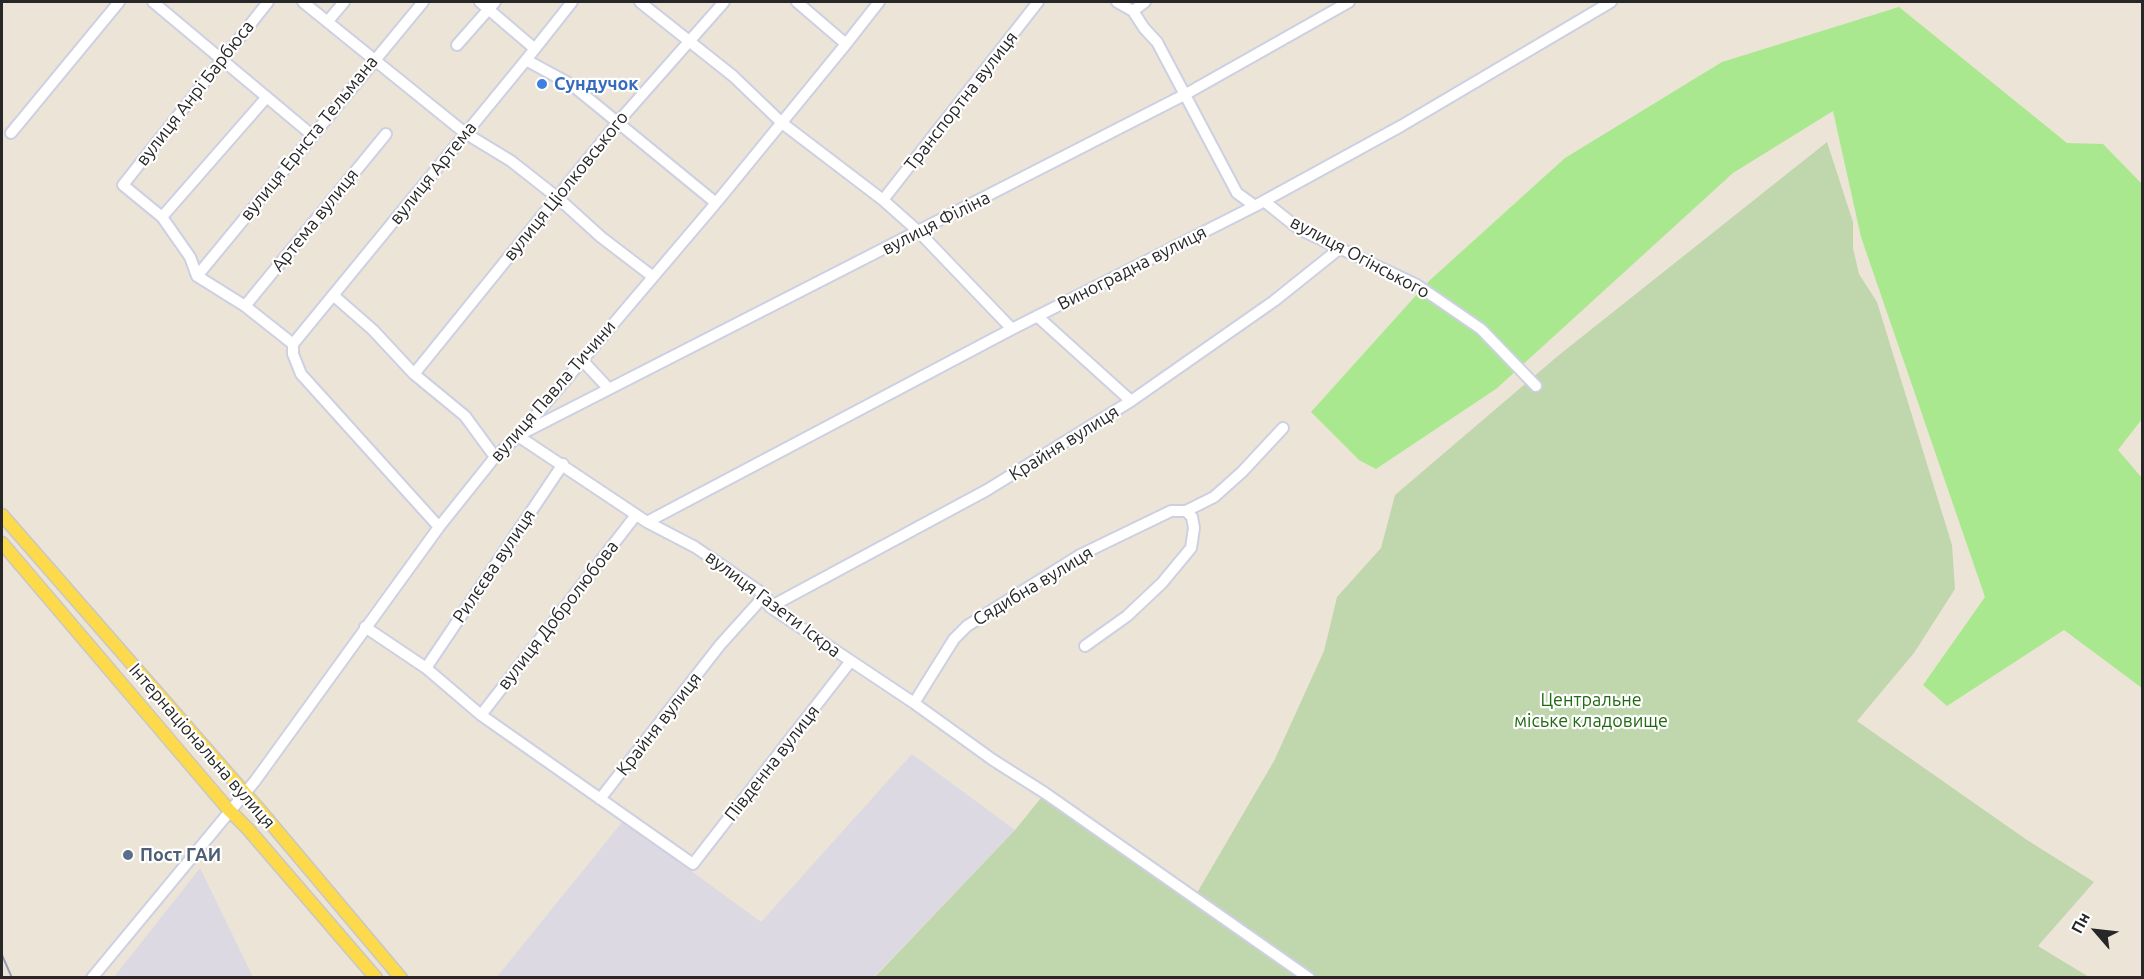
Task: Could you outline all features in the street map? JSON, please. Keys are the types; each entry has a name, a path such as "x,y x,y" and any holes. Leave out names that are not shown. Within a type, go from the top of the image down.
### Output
{"main road":[{"name":"Інтернаціональна вулиця","path":"2,515 402,978"},
{"name":"Інтернаціональна вулиця","path":"2,543 229,810 269,852 376,978"}],"street":[{"path":"11,133 119,2"},
{"path":"153,2 312,135"},
{"name":"вулиця Анрі Барбюса","path":"162,218 123,185 268,2"},
{"path":"303,2 465,133 511,161 652,276"},
{"path":"328,21 344,2"},
{"name":"вулиця Ернста Тельмана","path":"197,276 423,2"},
{"name":"вулиця Артема","path":"293,344 572,2"},
{"path":"640,2 733,76 782,123 883,200 919,232 1012,329"},
{"name":"вулиця Ціолковського","path":"414,374 618,122 724,2"},
{"path":"797,2 846,44"},
{"name":"вулиця Павла Тичини","path":"92,978 244,794 439,527 495,457 518,436 652,276 717,203 879,2"},
{"name":"Транспортна вулиця","path":"883,200 1038,2"},
{"name":"вулиця Огінського","path":"1117,2 1133,11 1157,42 1237,193 1260,203 1299,229 1417,285 1481,328 1536,386"},
{"path":"1133,11 1145,2"},
{"name":"вулиця Філіна","path":"518,436 1186,94 1349,2"},
{"name":"Виноградна вулиця","path":"647,522 1012,329 1260,203 1401,126 1611,2"},
{"path":"457,45 488,4 535,49"},
{"path":"526,60 572,85 717,203"},
{"path":"266,98 162,218 190,257 197,276 245,306 293,344 293,354 301,374 439,527"},
{"name":"Артема вулиця","path":"245,306 386,134"},
{"name":"Крайня вулиця","path":"770,607 987,490 1131,401 1274,301 1339,249"},
{"path":"333,295 373,330 414,374 465,416 495,457"},
{"path":"1037,316 1131,401"},
{"path":"582,360 609,389"},
{"name":"Сядибна вулиця","path":"914,703 954,639 967,626 1080,555 1171,512 1186,511 1214,497 1235,479 1283,428"},
{"name":"вулиця Газети Іскра","path":"518,436 647,522 695,546 765,595 770,607 1045,793 1309,978"},
{"name":"Рилєєва вулиця","path":"426,669 562,464"},
{"path":"1085,646 1127,616 1162,583 1191,548 1194,528 1192,517 1186,511"},
{"name":"вулиця Добролюбова","path":"481,715 636,515"},
{"name":"Крайня вулиця","path":"600,799 720,645 765,595"},
{"path":"365,627 426,669 481,715 600,799"},
{"name":"Південна вулиця","path":"600,799 693,864 850,662"}],"shaded area":[{"path":"912,754 1015,830 874,977 496,978 623,821 761,922"},
{"path":"200,868 253,977 114,977"}],"green space":[{"path":"1899,7 2067,143 2103,144 2142,184 2142,419 2118,450 2142,478 2142,688 2064,630 1947,706 1923,685 1985,597 1861,237 1833,111 1733,173 1496,389 1376,469 1359,460 1311,412 1429,281 1565,158 1722,62"},
{"name":"Центральне міське кладовище","path":"1827,142 1853,222 1853,248 1859,274 1877,302 1952,545 1955,589 1914,653 1857,721 2027,840 2094,882 2038,946 2089,977 874,978 1015,830 1045,793 1194,898 1274,761 1324,651 1337,597 1381,548 1395,495 1559,355"}],"railway":[{"path":"2,955 12,978"}],"place":[{"name":"Сундучок","path":"542,84"},
{"name":"Пост ГАИ","path":"128,855"}]}
